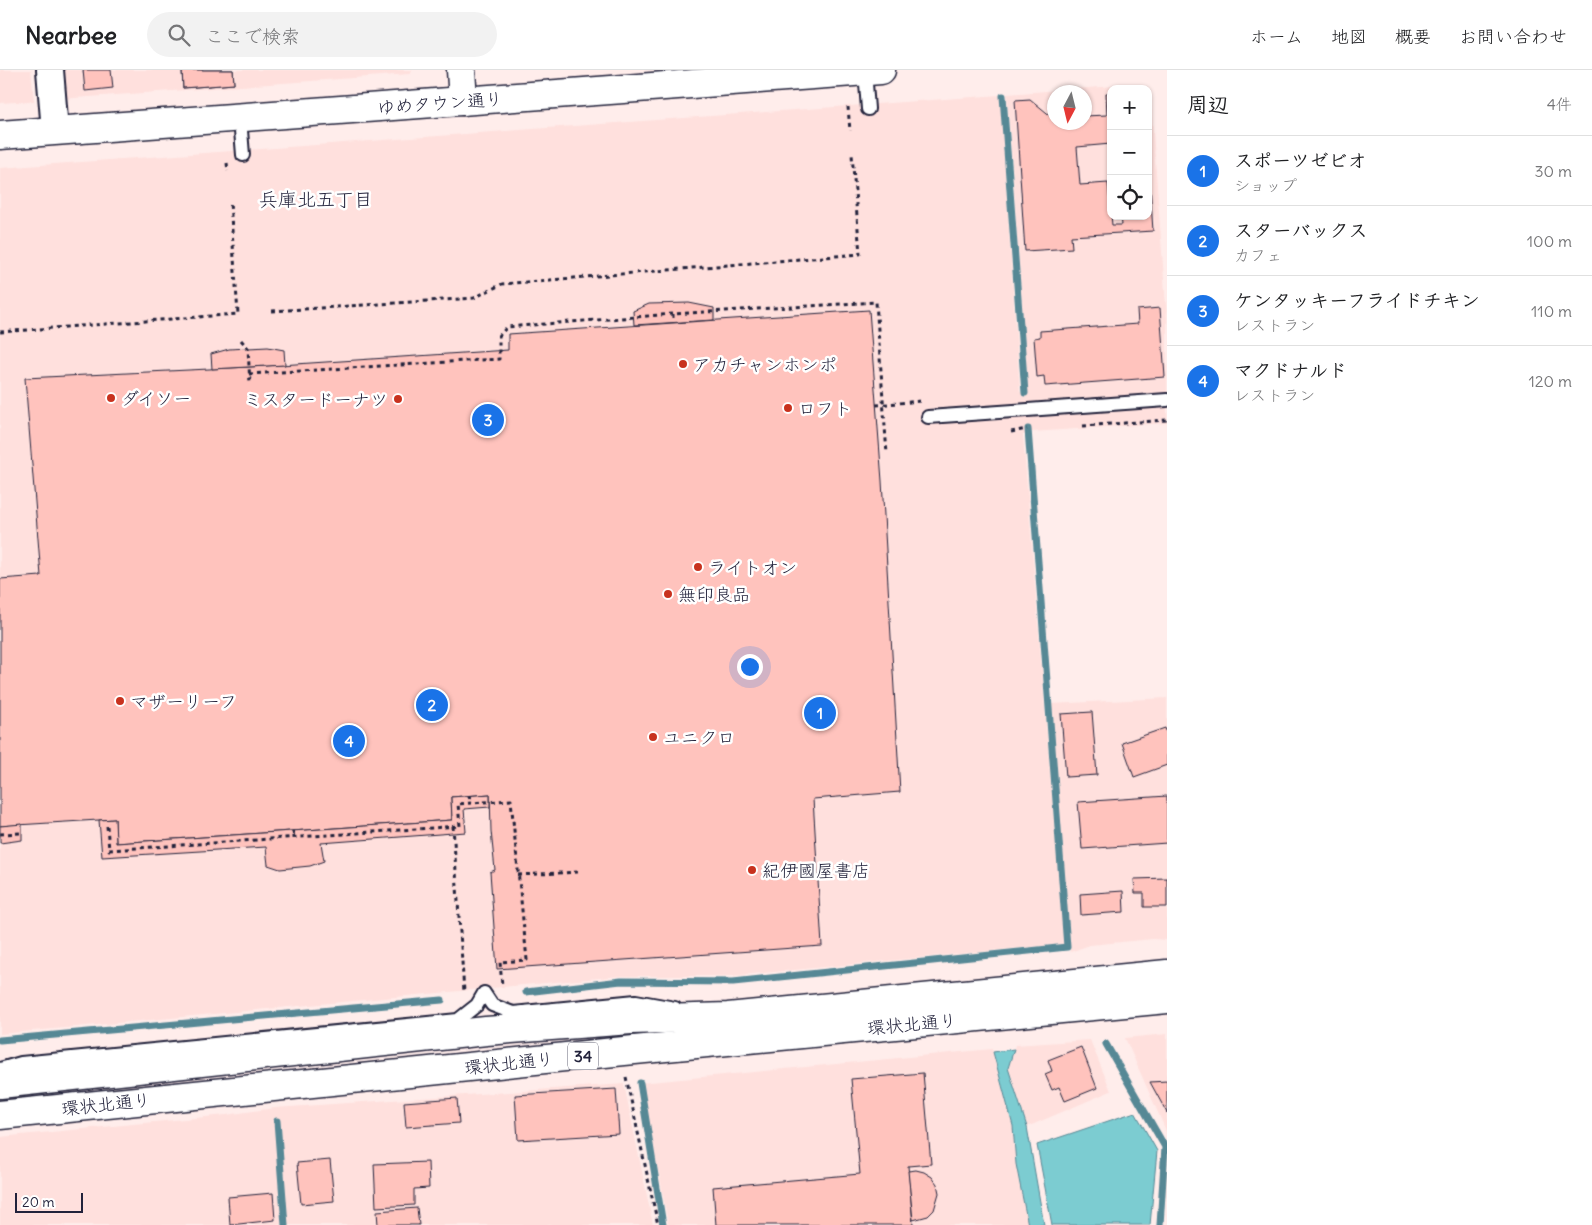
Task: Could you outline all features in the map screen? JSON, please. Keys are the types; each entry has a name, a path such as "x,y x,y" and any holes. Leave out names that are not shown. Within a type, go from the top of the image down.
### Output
{"main road":[{"path":"461,70 463,101"},
{"name":"ゆめタウン通り","path":"0,135 463,101 810,72 873,71"},
{"name":"環状北通り","path":"0,1084 486,1032 631,1020 728,1016 1167,974"},
{"name":"環状北通り","path":"0,1115 634,1050 1167,999"}],"street":[{"path":"50,70 55,131"}],"lane":[{"path":"868,109 873,71"},
{"path":"240,118 243,155"},
{"path":"928,417 1167,400"},
{"path":"0,1069 21,1063 458,1020 477,1005 484,993 492,1005 513,1013 636,1002 728,1016"}],"path":[{"path":"848,98 850,131"},
{"path":"272,311 474,298 502,284 860,254 852,154"},
{"path":"0,332 238,314 230,202"},
{"path":"250,374 499,359 499,336 507,327 673,314 876,302 886,454"},
{"path":"673,314 673,322"},
{"path":"241,340 248,348 250,384"},
{"path":"1078,426 1167,420"},
{"path":"1011,432 1029,429"},
{"path":"470,795 471,803"},
{"path":"107,826 109,850 460,826 458,804 511,800 526,960 500,962 502,992"},
{"path":"453,826 464,995"},
{"path":"293,831 294,838"},
{"path":"0,834 22,832"},
{"path":"518,875 580,872"},
{"path":"626,1077 658,1225"}],"shaded area":[{"path":"0,70 31,70 34,101 0,103"},
{"path":"59,70 413,70 410,74 61,99"},
{"path":"1107,86 1107,220 1152,220 1152,118 1167,319 1167,423 1032,432 1023,435 1064,944 732,976 621,976 0,1034 0,168 1000,95 1020,392 1028,392 1007,94 1047,91 1047,130 1092,130 1092,88"},
{"path":"1167,698 1167,940 1153,939 1090,945 1070,952 1051,704"},
{"path":"1167,1034 1167,1133 1125,1038"},
{"path":"1090,1040 1111,1091 1027,1127 1008,1068 1015,1045"},
{"path":"992,1049 1013,1126 1016,1164 1028,1225 668,1225 640,1083"},
{"path":"624,1084 653,1225 0,1225 0,1137 226,1115 275,1108"}],"water":[{"path":"1014,1049 1008,1068 1027,1127 1044,1225 1028,1225 1016,1164 1013,1126 993,1052"},
{"path":"1135,1112 1157,1151 1150,1225 1052,1225 1037,1145"}],"building":[{"path":"83,70 111,70 113,88 85,91"},
{"path":"182,70 233,70 234,84 183,88"},
{"path":"182,70 233,70 234,84 183,88"},
{"path":"1030,99 1047,113 1047,130 1092,130 1092,116 1107,115 1107,144 1077,147 1080,185 1107,183 1107,220 1112,220 1112,225 1122,225 1121,220 1152,220 1152,216 1153,231 1071,236 1072,248 1025,251 1015,100"},
{"path":"689,303 714,308 714,320 634,325 633,311 649,304"},
{"path":"1160,308 1165,377 1045,386 1044,376 1037,377 1034,338 1040,337 1040,331 1138,324 1137,310"},
{"path":"869,310 882,481 900,792 813,799 822,946 497,969 490,872 495,870 490,794 451,797 452,820 116,843 115,819 0,826 0,579 41,576 25,378 250,367 508,350 508,334"},
{"path":"268,347 284,350 285,365 212,369 211,354 229,349"},
{"path":"1092,712 1097,775 1066,777 1061,714"},
{"path":"1165,728 1167,734 1167,765 1134,777 1122,743"},
{"path":"490,794 490,807 464,809 466,832 321,843 324,861 310,866 280,869 268,865 266,847 102,857 99,820 115,819 116,843 452,820 451,797"},
{"path":"1167,796 1167,843 1082,849 1078,802"},
{"path":"22,824 22,840 0,843 0,826"},
{"path":"1167,878 1167,907 1144,907 1144,893 1135,893 1134,879"},
{"path":"1123,891 1124,912 1081,915 1080,894"},
{"path":"1081,1047 1097,1088 1065,1101 1059,1087 1052,1090 1045,1074 1052,1071 1048,1060"},
{"path":"923,1073 931,1164 908,1166 913,1225 716,1225 713,1187 860,1174 851,1079"},
{"path":"1167,1081 1167,1113 1150,1082"},
{"path":"616,1089 619,1134 518,1140 515,1095"},
{"path":"457,1098 459,1123 406,1127 404,1102"},
{"path":"330,1160 334,1201 301,1204 297,1163"},
{"path":"428,1162 429,1188 414,1189 414,1205 376,1207 374,1164"},
{"path":"916,1170 932,1177 937,1184 939,1193 934,1210 928,1216 913,1220 908,1171"},
{"path":"273,1193 275,1220 230,1225 228,1197"},
{"path":"417,1208 419,1225 378,1225 377,1211"}],"waterway":[{"path":"1003,96 1025,393"},
{"path":"526,992 621,981 733,982 1067,947 1028,429"},
{"path":"0,1040 442,1000"},
{"path":"1106,1044 1165,1147 1160,1225"},
{"path":"640,1083 663,1225"},
{"path":"277,1121 285,1225"}],"place":[{"name":"アカチャンホンポ","path":"683,364"},
{"name":"ダイソー","path":"111,398"},
{"name":"ミスタードーナツ","path":"398,399"},
{"name":"ロフト","path":"788,408"},
{"name":"ケンタッキーフライドチキン","path":"488,420"},
{"name":"ライトオン","path":"698,567"},
{"name":"無印良品","path":"668,594"},
{"name":"マザーリーフ","path":"120,701"},
{"name":"スターバックス","path":"432,705"},
{"name":"スポーツゼビオ","path":"820,713"},
{"name":"ユニクロ","path":"653,737"},
{"name":"マクドナルド","path":"349,741"},
{"name":"紀伊國屋書店","path":"752,870"}],"district":[{"name":"兵庫北五丁目","path":"316,199"}]}
